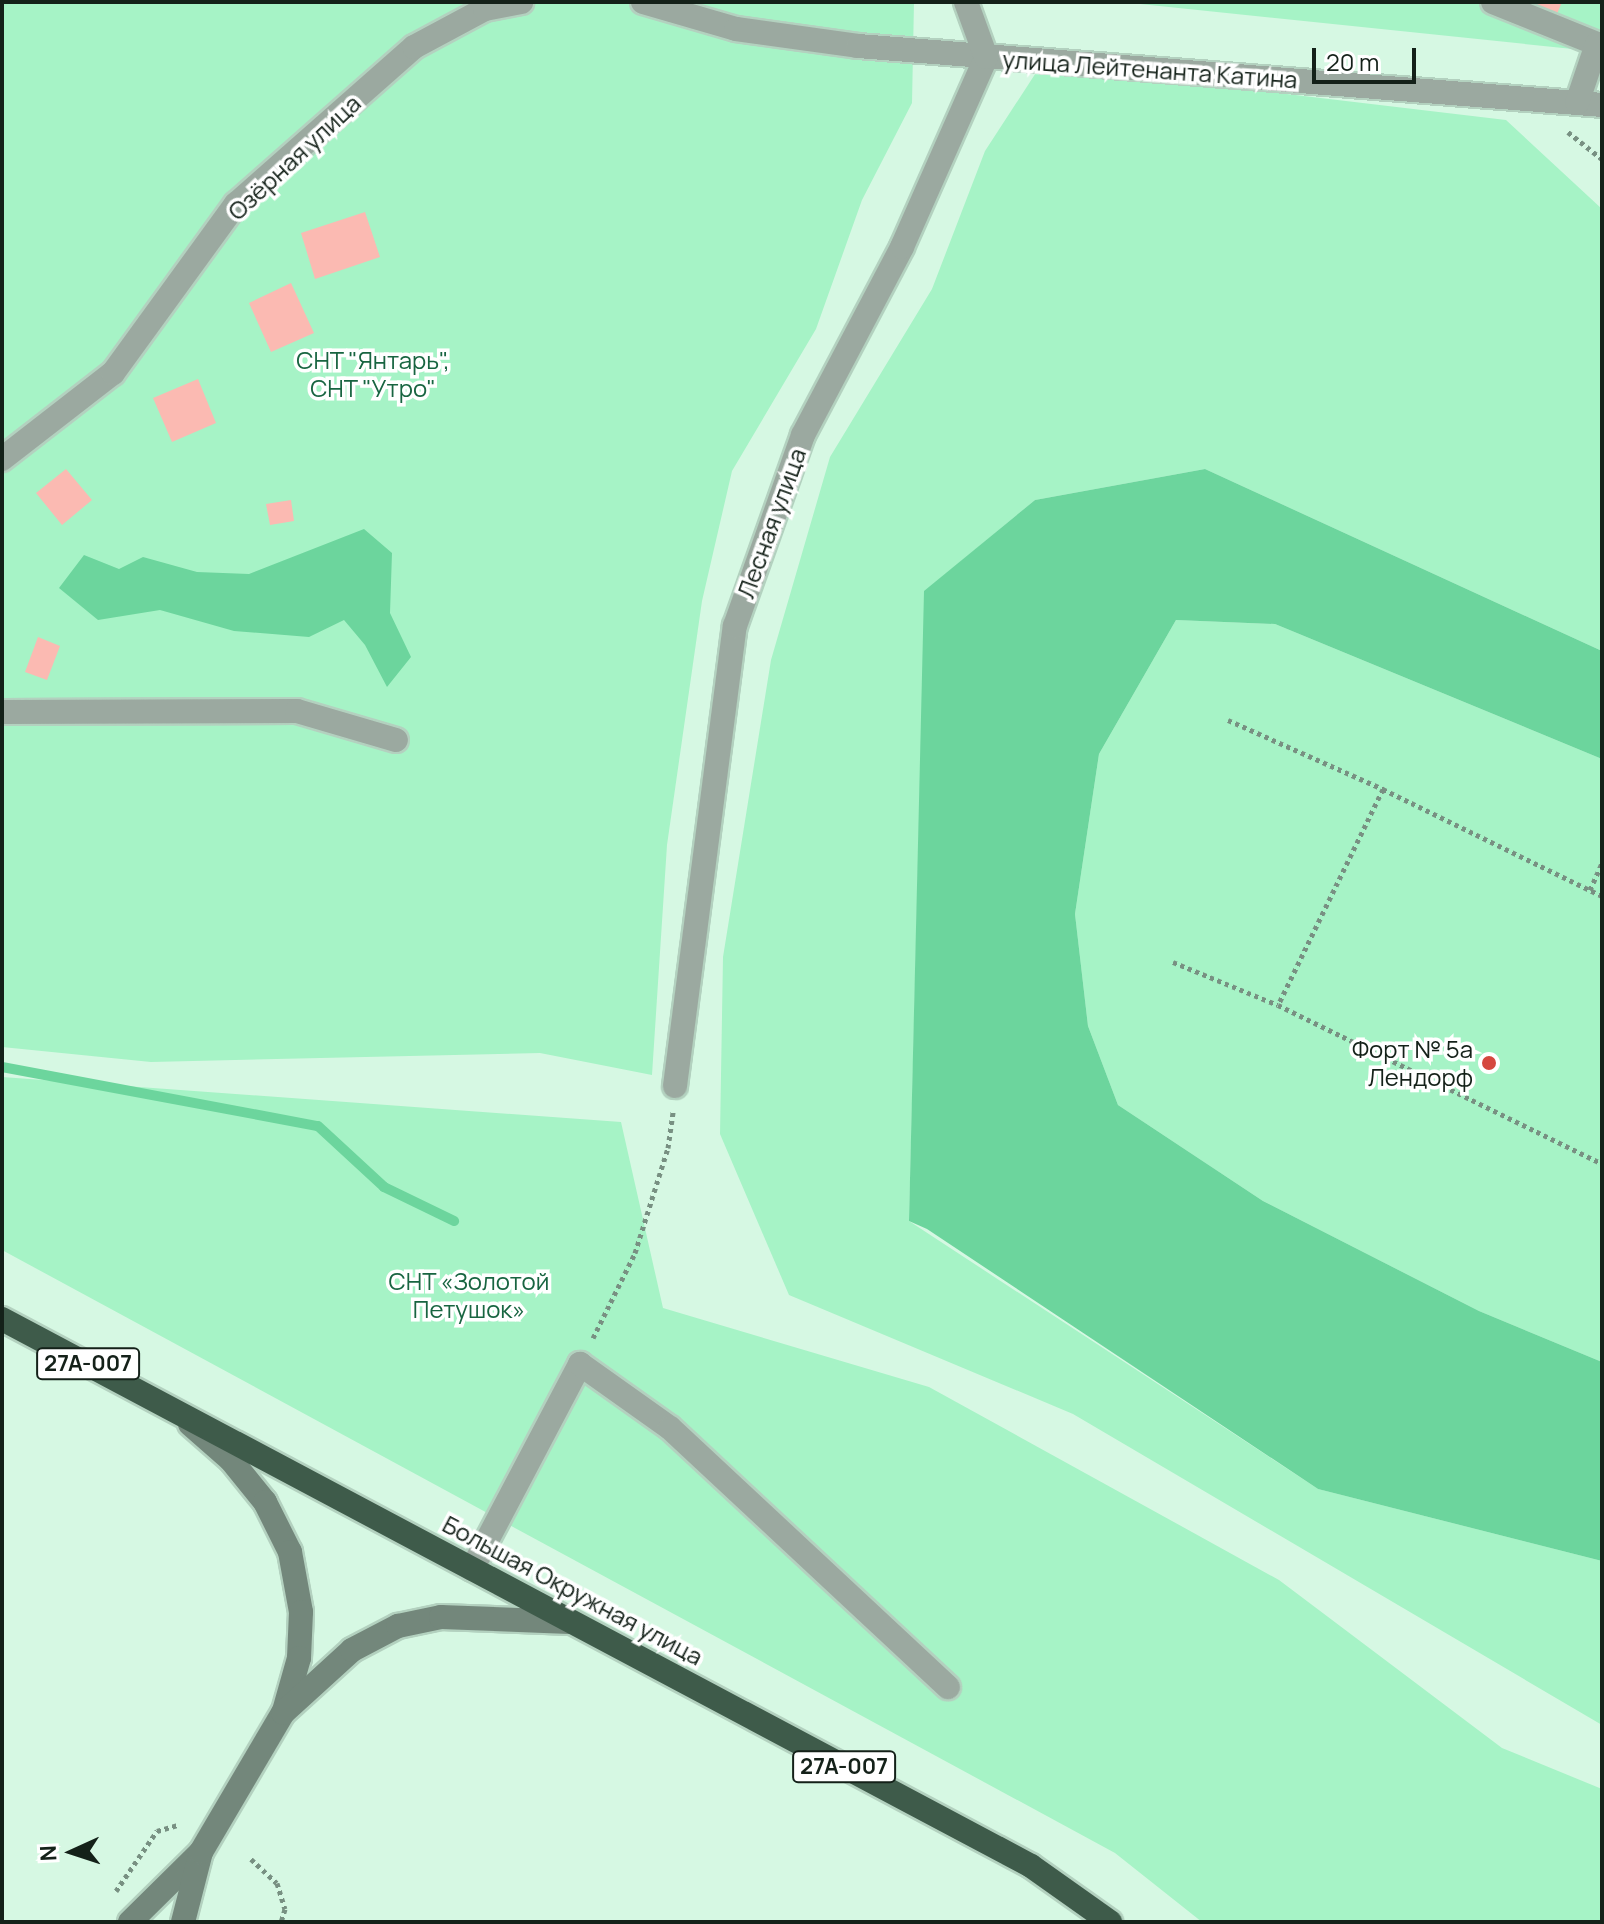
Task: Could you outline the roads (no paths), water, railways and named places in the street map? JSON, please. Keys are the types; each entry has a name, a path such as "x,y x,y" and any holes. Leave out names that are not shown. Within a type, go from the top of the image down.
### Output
{"highway":[{"name":"Большая Окружная улица","path":"2,1319 1031,1866 1110,1922"}],"street":[{"name":"Озёрная улица","path":"2,459 113,373 236,204 414,47 485,9 521,2"},
{"path":"643,2 736,29 986,57 966,2"},
{"path":"1493,2 1600,39 1577,103"},
{"name":"улица Лейтенанта Катина","path":"986,57 1602,105"},
{"name":"Лесная улица","path":"675,1086 735,626 803,435 902,247 986,57"},
{"path":"2,712 297,711 396,740"},
{"path":"472,1569 580,1364 670,1428 948,1687"},
{"path":"130,1922 201,1852 283,1713 299,1658 301,1612 290,1552 273,1514 240,1471 173,1409"},
{"path":"283,1713 352,1650 398,1626 464,1616 573,1622"},
{"path":"183,1922 201,1852"}],"waterway":[{"path":"2,1067 318,1126 384,1187 454,1221"}],"place":[{"name":"Форт № 5а Лендорф","path":"1489,1063"}],"park label":[{"name":"СНТ \"Янтарь\", СНТ \"Утро\"","path":"373,374"},
{"name":"СНТ «Золотой Петушок»","path":"469,1295"}]}
